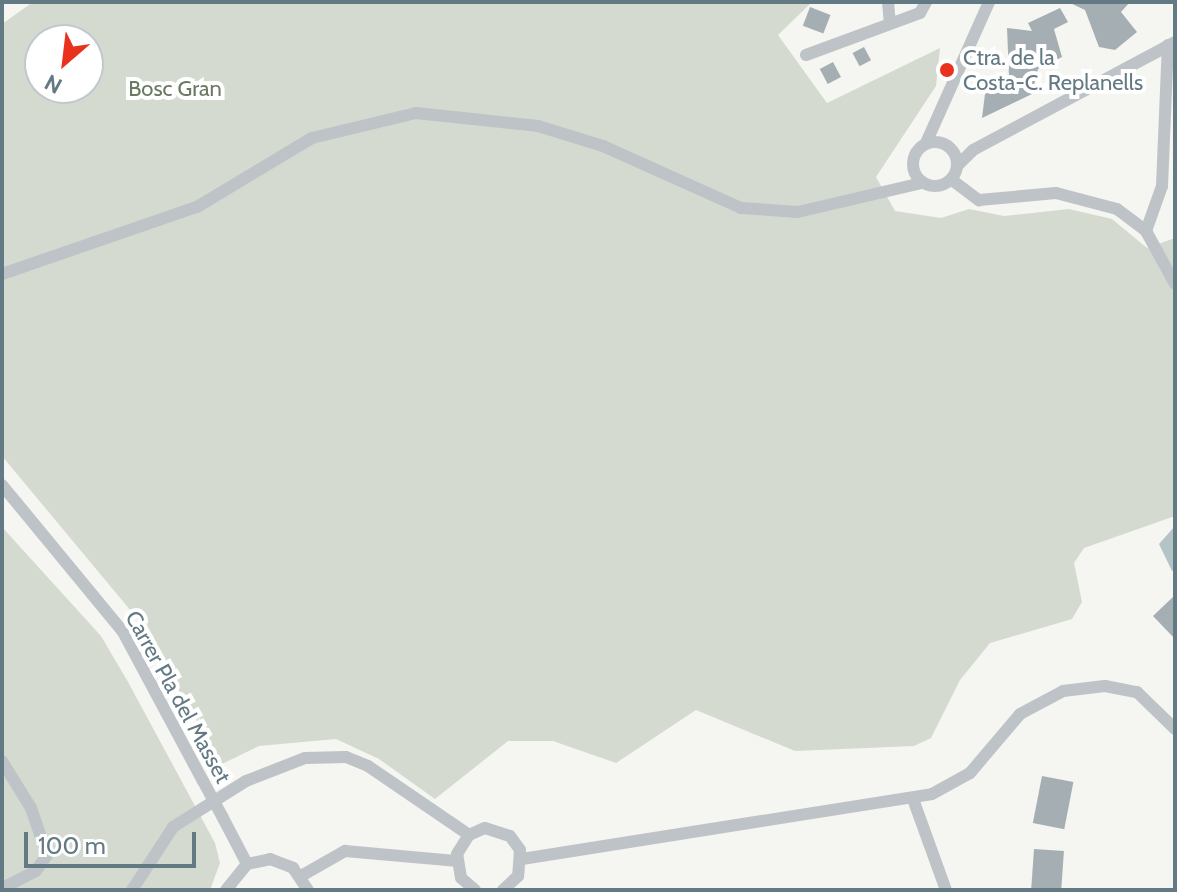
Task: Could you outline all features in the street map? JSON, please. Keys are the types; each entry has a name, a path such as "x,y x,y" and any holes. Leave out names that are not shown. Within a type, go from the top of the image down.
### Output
{"street":[{"path":"888,2 890,23"},
{"path":"806,55 920,13 926,2"},
{"path":"892,187 913,163 946,105 989,2"},
{"path":"952,180 958,165 973,150 1171,44"},
{"path":"1146,231 1162,186 1171,44"},
{"path":"946,105 950,148 958,165"},
{"path":"2,274 135,235 197,207 312,138 416,113 538,126 603,146 741,208 798,212 892,187 952,180 979,200 1087,197 1146,231 1175,284"},
{"path":"926,143 973,150"},
{"path":"913,163 922,183"},
{"name":"Carrer Pla del Masset","path":"2,485 123,632 247,864"},
{"path":"503,890 522,859 913,799 956,783 1020,714 1063,691 1129,689 1151,701 1175,729"},
{"path":"132,890 173,827 246,781 305,758 346,757 368,766 469,835 503,831 522,859"},
{"path":"2,761 31,808 47,855 36,871 2,888"},
{"path":"913,799 946,890"},
{"path":"456,861 469,835"},
{"path":"301,876 345,851 456,861"},
{"path":"226,890 247,864 270,859 301,876 308,890"},
{"path":"456,861 475,890"}],"green space":[{"name":"Bosc Gran","path":"33,2 812,2 778,35 827,103 940,48 936,86 876,177 895,211 941,218 969,209 1004,216 1069,209 1112,219 1147,248 1175,238 1175,516 1084,548 1074,563 1082,602 1072,619 990,643 960,680 931,738 914,746 795,751 696,710 616,763 553,741 508,741 435,799 379,759 336,739 259,746 222,764 136,617 2,456 2,24"},
{"path":"2,527 101,636 128,682 215,843 220,863 210,890 2,890"}],"shaded area":[{"path":"1175,526 1175,570 1172,571 1159,544"}],"building":[{"path":"1068,2 1130,2 1121,12 1137,32 1115,50 1099,47 1085,10"},
{"path":"810,7 831,15 823,34 803,26"},
{"path":"1060,8 1068,22 1054,29 1062,57 1038,69 1032,94 982,118 985,94 1009,76 1007,28 1032,31 1028,23"},
{"path":"864,47 871,60 860,66 853,53"},
{"path":"833,62 841,77 828,84 820,69"},
{"path":"1175,595 1175,639 1153,616"},
{"path":"1042,776 1073,782 1064,829 1033,823"},
{"path":"1034,849 1064,851 1061,890 1031,890"}],"place":[{"name":"Ctra. de la Costa-C. Replanells","path":"947,70"}]}
